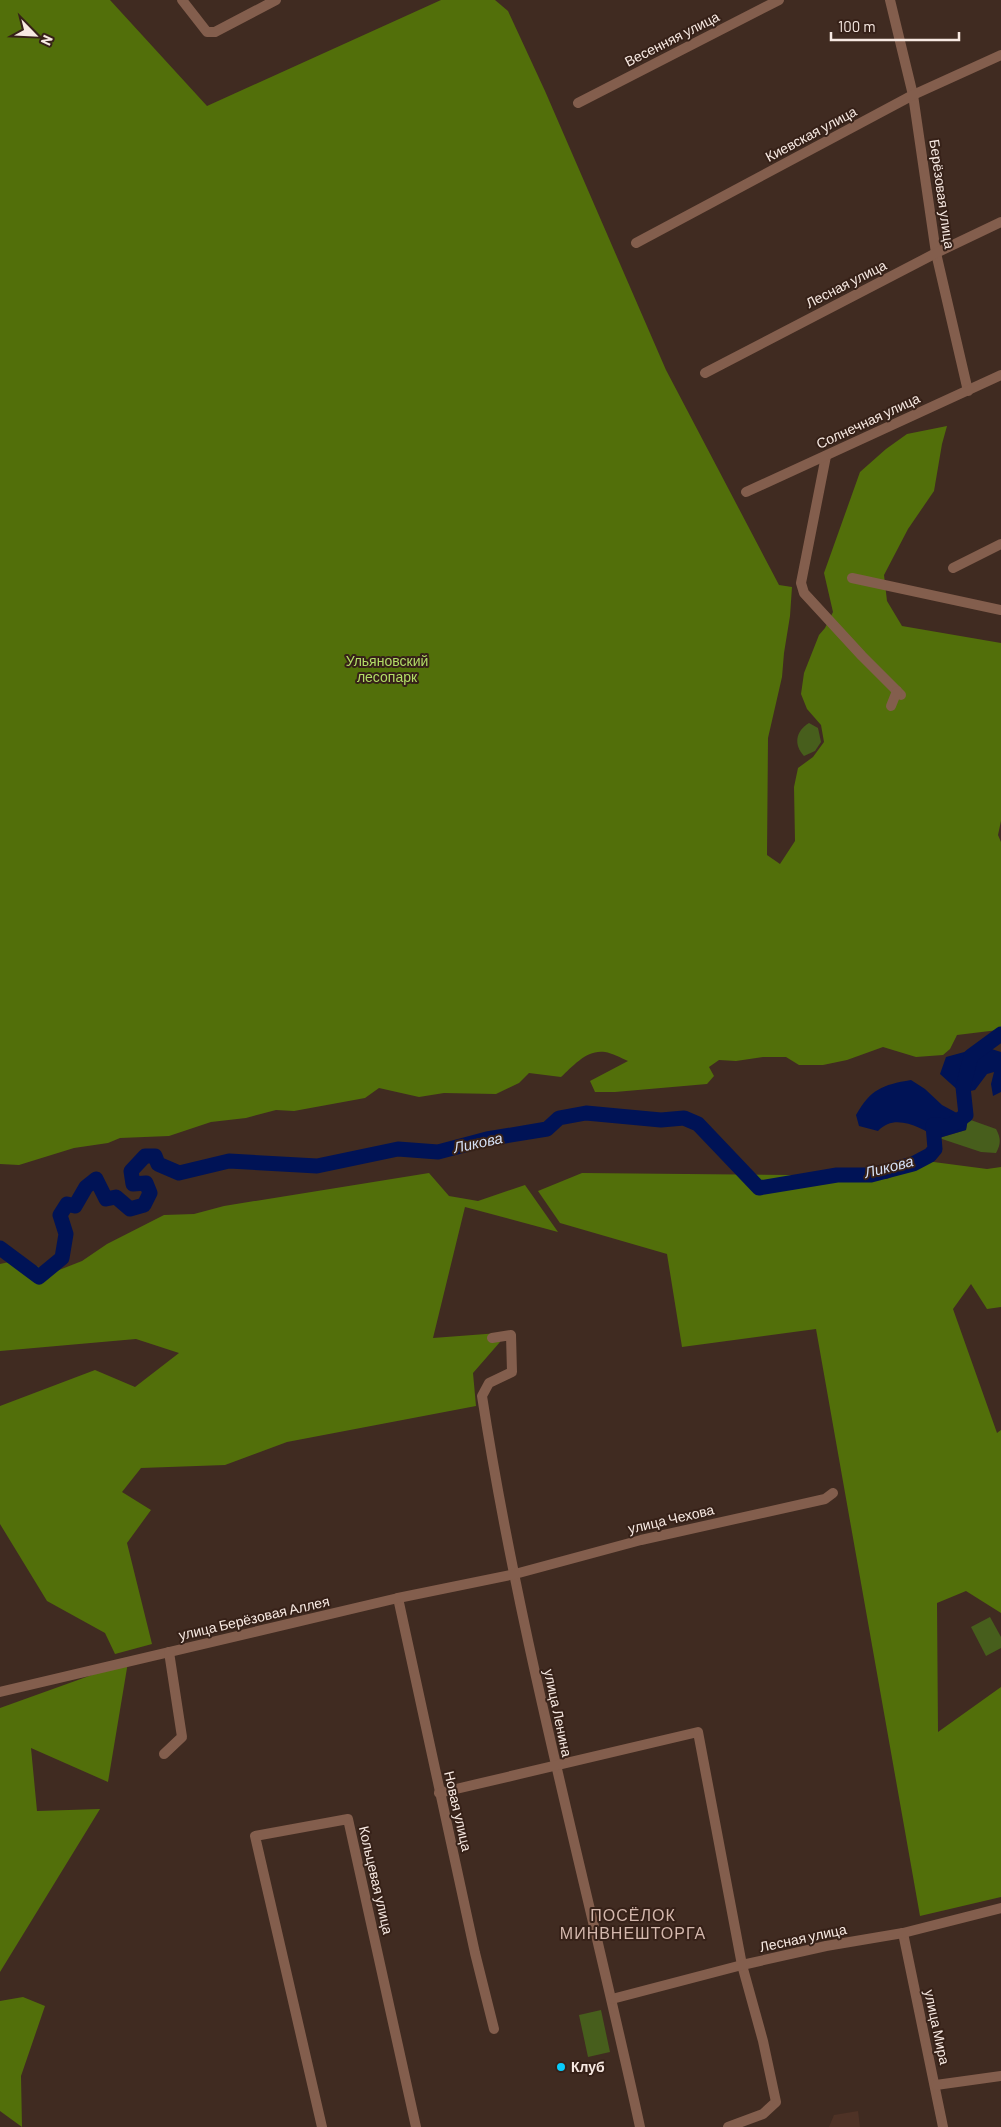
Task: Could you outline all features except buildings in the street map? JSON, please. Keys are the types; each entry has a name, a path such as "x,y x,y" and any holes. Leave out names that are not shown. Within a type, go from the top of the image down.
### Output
{"street":[{"path":"182,0 207,32 215,32 276,0"},
{"name":"Весенняя улица","path":"578,102 779,0"},
{"name":"Берёзовая улица","path":"890,0 913,95 936,253 968,391"},
{"name":"Киевская улица","path":"636,243 913,95 1001,55"},
{"name":"Лесная улица","path":"705,373 936,253 1001,222"},
{"name":"Солнечная улица","path":"746,492 1001,375"},
{"path":"826,456 801,583 804,593 899,693 891,706"},
{"path":"953,568 1001,544"},
{"path":"852,578 1001,610"},
{"name":"улица Ленина","path":"492,1338 511,1335 512,1372 489,1384 482,1396 496,1485 555,1767 612,1999 640,2127"},
{"name":"улица Чехова","path":"516,1574 641,1540 825,1499 833,1493"},
{"name":"улица Берёзовая Аллея","path":"0,1692 398,1598 516,1574"},
{"name":"Новая улица","path":"398,1598 475,1954 494,2029"},
{"path":"164,1754 185,1738 169,1652"},
{"path":"440,1794 698,1732 742,1965 763,2041 776,2102 763,2114 728,2127"},
{"name":"Кольцевая улица","path":"322,2127 255,1836 348,1819 416,2127"},
{"name":"Лесная улица","path":"612,1999 742,1965 826,1946 903,1933 1001,1908"},
{"name":"улица Мира","path":"903,1933 936,2085 943,2127"},
{"path":"936,2085 1001,2076"}],"shaded area":[{"path":"979,1045 1001,1052 1001,1092 993,1096 991,1084 994,1072 987,1074 975,1090 961,1093 940,1074 946,1057 968,1051"},
{"path":"911,1080 925,1089 942,1105 968,1119 966,1130 939,1138 917,1127 900,1122 885,1125 878,1131 859,1126 856,1115 872,1094 885,1086"},
{"path":"858,2111 860,2127 829,2127 834,2115"}],"green space":[{"name":"Ульяновский лесопарк","path":"0,0 110,0 207,106 441,0 495,0 508,11 545,91 666,370 779,585 792,587 782,677 768,738 767,855 780,864 795,841 794,787 798,768 813,757 824,742 821,725 807,709 801,694 804,673 819,635 833,612 824,573 860,472 886,449 907,434 947,426 934,491 908,529 884,575 887,601 902,626 1001,643 1001,821 998,835 1001,842 1001,1027 998,1030 957,1035 950,1049 943,1055 916,1057 883,1047 847,1060 823,1065 799,1065 786,1057 763,1057 736,1061 719,1060 709,1067 714,1076 707,1084 615,1092 595,1092 590,1081 628,1061 611,1053 598,1052 592,1053 575,1063 561,1077 529,1073 519,1083 496,1094 444,1093 419,1097 379,1088 365,1098 294,1111 276,1110 246,1118 211,1122 169,1136 120,1138 108,1143 74,1148 19,1165 0,1164"},
{"path":"809,723 818,728 821,742 815,751 804,756 798,747 797,738 801,730"},
{"path":"968,1119 996,1129 1000,1141 996,1153 981,1152 939,1138 966,1130"},
{"path":"926,1161 987,1169 1001,1167 1001,1307 987,1309 971,1284 953,1309 997,1433 1001,1430 1001,1613 966,1591 937,1603 938,1732 1001,1687 1001,1897 920,1916 816,1329 682,1347 667,1254 560,1223 538,1191 582,1173 789,1175 887,1179"},
{"path":"429,1173 449,1196 478,1201 525,1185 558,1232 465,1207 433,1338 499,1333 500,1342 473,1373 476,1406 287,1442 225,1465 141,1468 122,1492 151,1510 127,1543 152,1644 115,1654 105,1633 47,1601 0,1524 0,1406 95,1370 135,1387 179,1353 136,1339 0,1351 0,1264 18,1260 54,1272 82,1261 107,1244 164,1215 194,1214 224,1206"},
{"path":"990,1617 1001,1637 1001,1648 986,1656 971,1627"},
{"path":"128,1662 108,1782 31,1748 37,1811 100,1809 0,1972 0,1708"},
{"path":"23,1997 45,2006 21,2076 22,2127 0,2111 0,2001"},
{"path":"601,2010 610,2052 588,2057 579,2015"}],"waterway":[{"name":"Ликова","path":"0,1248 39,1277 62,1258 66,1234 60,1215 67,1204 75,1206 86,1187 96,1179 106,1199 116,1197 130,1209 144,1205 150,1193 146,1183 133,1184 131,1171 145,1156 155,1156 158,1164 179,1173 229,1161 317,1166 398,1149 438,1152 487,1139 547,1129 559,1118 586,1113 661,1120 684,1118 698,1124 759,1188 837,1175 871,1175 913,1164 930,1155 935,1149 933,1125 950,1126 966,1115 963,1087 971,1056 1001,1034"}],"place":[{"name":"Клуб","path":"561,2067"}],"district":[{"name":"ПОСЁЛОК МИНВНЕШТОРГА","path":"633,1924"}]}
